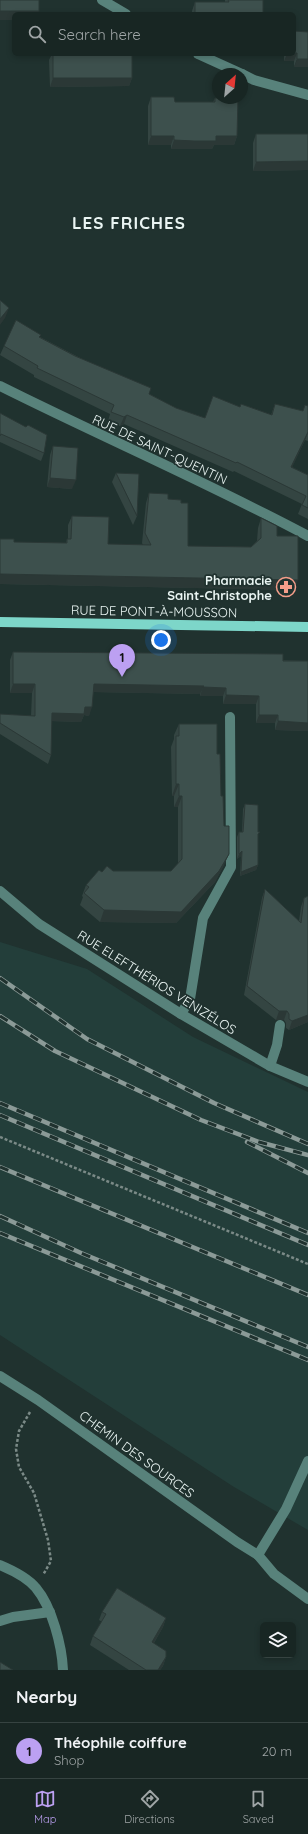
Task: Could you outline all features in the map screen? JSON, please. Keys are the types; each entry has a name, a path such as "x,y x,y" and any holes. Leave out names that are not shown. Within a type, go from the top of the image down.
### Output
{"main road":[{"name":"RUE DE PONT-À-MOUSSON","path":"0,622 308,627"}],"street":[{"path":"102,0 123,12"},
{"path":"202,56 229,68"},
{"path":"248,77 308,95"},
{"name":"RUE DE SAINT-QUENTIN","path":"0,386 98,435 252,506 308,536"},
{"path":"181,1014 190,999 203,918 231,868 230,717"},
{"name":"RUE ELEFTHÉRIOS VENIZÉLOS","path":"0,891 39,924 181,1014 270,1066 308,1082"},
{"path":"270,1066 277,1045 280,1025"},
{"name":"CHEMIN DES SOURCES","path":"0,1376 38,1400 237,1542 258,1555 274,1574 308,1599"},
{"path":"258,1555 286,1509 308,1461"},
{"path":"0,1565 10,1569 36,1588 50,1612 63,1670"},
{"path":"0,1621 13,1617 50,1612"}],"path":[{"path":"0,1137 308,1264"},
{"path":"36,1588 51,1561 48,1540 34,1493 19,1467 16,1449 19,1431 38,1400"}],"shaded area":[{"path":"0,942 87,969 193,1037 308,1092 308,1530 234,1487 0,1335"}],"building":[{"path":"0,0 39,0 39,11 0,11"},
{"path":"228,0 263,0 263,12 195,12 195,2 229,2"},
{"path":"296,31 308,32 308,59 297,59"},
{"path":"53,56 132,56 132,78 53,78"},
{"path":"151,97 174,97 175,102 238,104 237,136 216,136 216,141 194,141 174,140 174,136 151,136"},
{"path":"256,134 308,134 308,161 256,162"},
{"path":"0,300 9,308 0,319"},
{"path":"16,320 41,335 39,337 75,356 151,388 149,394 176,408 205,418 213,396 240,407 241,404 272,415 275,404 303,411 305,405 308,406 308,432 291,467 308,475 308,508 302,505 306,496 237,462 236,463 127,415 124,417 111,412 114,405 37,368 38,366 4,346"},
{"path":"0,413 26,427 28,425 47,435 44,453 1,434 0,436"},
{"path":"53,446 78,448 76,480 50,478"},
{"path":"116,473 139,474 137,516"},
{"path":"149,493 168,494 168,499 181,500 181,503 188,503 188,546 251,547 261,538 261,518 277,526 277,536 298,536 298,580 0,574 0,539 14,539 14,542 67,543 67,539 71,539 72,516 109,517 108,544 151,545 145,533"},
{"path":"13,652 283,654 283,661 308,661 308,723 278,721 278,715 259,715 259,696 226,695 226,688 203,687 204,686 94,684 92,707 85,707 84,714 52,713 51,755 0,723 0,714 35,716 35,684 13,684"},
{"path":"179,724 217,724 217,754 220,754 221,796 223,796 224,826 229,826 229,854 219,871 181,912 104,910 84,893 89,887 86,885 99,870 102,872 107,866 113,871 171,871 182,859 182,796 179,796 179,784 176,784 176,736 179,736"},
{"path":"245,804 258,805 258,832 260,832 258,834 258,865 241,872 242,851 239,854 239,832 243,832"},
{"path":"265,889 301,923 304,898 308,896 308,1015 292,1021 289,1019 289,1014 287,1011 279,1011 247,986"},
{"path":"117,1588 166,1618 152,1642 166,1651 166,1657 158,1670 146,1670 93,1636 106,1614 102,1612"},
{"path":"0,1662 13,1670 0,1670"}],"railway":[{"path":"0,978 87,1039 214,1103 308,1144"},
{"path":"0,1016 55,1051 201,1120 259,1142 308,1155"},
{"path":"0,1103 308,1233"},
{"path":"0,1115 308,1245"},
{"path":"247,1142 308,1173"},
{"path":"0,1167 308,1295"},
{"path":"0,1216 81,1253 308,1347"},
{"path":"0,1233 308,1360"}],"place":[{"name":"Pharmacie Saint-Christophe","path":"286,587"},
{"name":"Théophile coiffure","path":"122,677"}],"district":[{"name":"LES FRICHES","path":"129,223"}]}
